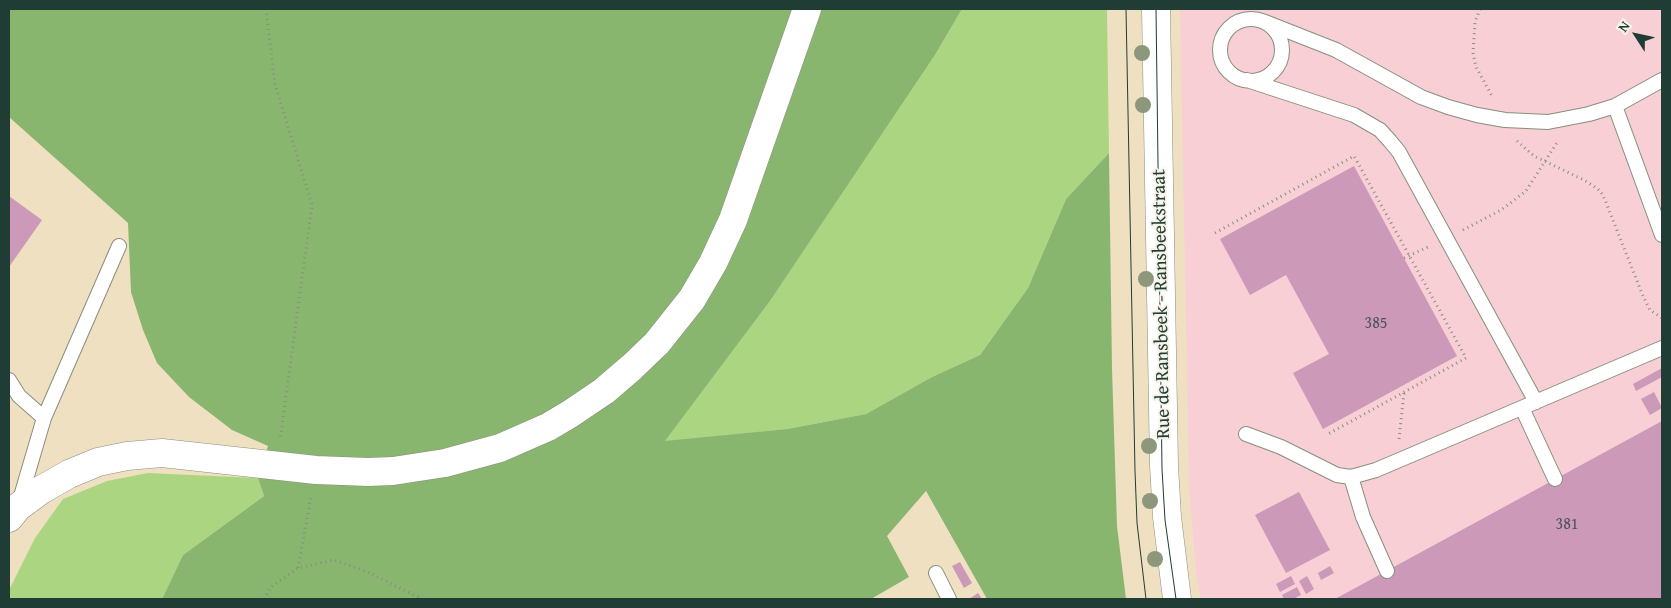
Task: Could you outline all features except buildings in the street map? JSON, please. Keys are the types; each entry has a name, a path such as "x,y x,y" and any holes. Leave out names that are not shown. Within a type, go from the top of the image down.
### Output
{"street":[{"path":"12,510 69,474 98,462 127,456 162,453 316,470 368,472 418,468 445,463 500,448 541,430 570,414 604,391 632,367 657,343 692,299 713,263 733,220 808,9"},
{"name":"Rue de Ransbeek - Ransbeekstraat","path":"1156,9 1164,466 1167,517 1177,599"}],"lane":[{"path":"1536,402 1399,152 1380,130 1354,115 1236,77 1222,61 1220,51 1222,40 1227,30 1235,23 1245,19 1256,19 1336,50 1421,97 1476,115 1504,120 1548,122 1572,118 1615,106 1662,80"},
{"path":"1247,80 1258,80 1268,76 1281,58 1282,47 1279,37 1273,28 1265,22"},
{"path":"1615,106 1662,235"},
{"path":"12,510 44,418 119,246"},
{"path":"1246,434 1281,447 1337,475 1351,477 1396,462 1662,348"},
{"path":"9,380 19,396 44,418"},
{"path":"1522,408 1555,479"},
{"path":"1351,477 1364,517 1387,571"},
{"path":"936,572 949,599"}],"path":[{"path":"266,9 275,84 312,205 277,466"},
{"path":"1480,9 1475,22 1473,53 1476,67 1511,132 1522,146 1534,156 1584,180 1598,189 1603,195 1643,296 1650,310 1662,318"},
{"path":"1404,258 1500,210 1526,191 1572,118"},
{"path":"1215,233 1354,156 1466,358 1328,434"},
{"path":"1396,462 1404,392"},
{"path":"298,568 316,470"},
{"path":"264,599 271,587 298,568 334,560 370,573 422,599"}],"shaded area":[{"path":"1180,9 1662,9 1662,599 1201,599 1196,573 1189,485"}],"green space":[{"path":"9,9 962,9 935,55 770,301 665,441 787,429 866,414 932,377 980,355 1028,288 1066,199 1109,153 1112,369 1117,526 1126,599 987,599 926,491 887,536 909,577 871,599 162,599 183,555 264,496 258,478 268,446 232,430 189,397 157,363 143,330 131,292 128,223 9,117"},
{"path":"962,9 1107,9 1109,153 1066,199 1028,288 980,355 932,377 866,414 787,429 664,442 770,301 935,55"},
{"path":"148,473 258,478 264,496 183,555 162,599 9,599 9,590 35,538 63,499 107,481"}],"tram line":[{"path":"1126,9 1135,471 1137,523 1146,599"},
{"path":"1156,9 1162,469 1165,520 1176,599"}]}
